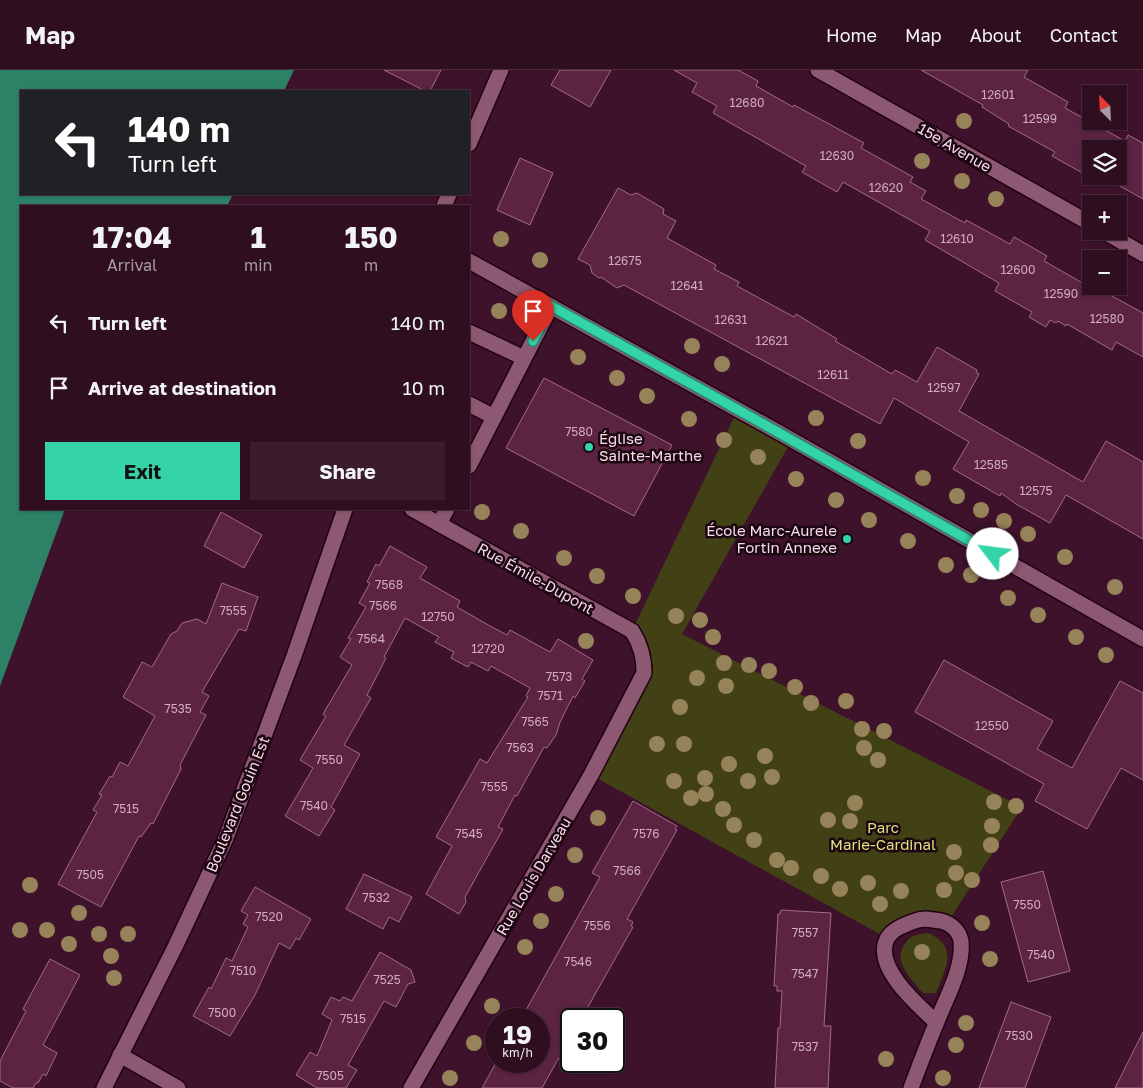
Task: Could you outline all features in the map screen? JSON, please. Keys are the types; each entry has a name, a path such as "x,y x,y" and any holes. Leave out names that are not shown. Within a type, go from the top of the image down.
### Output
{"street":[{"path":"470,142 501,70"},
{"name":"15e Avenue","path":"818,70 1082,219"},
{"path":"1119,240 1143,254"},
{"path":"470,262 746,414 1143,639"},
{"path":"470,464 551,306"},
{"path":"470,332 524,358"},
{"path":"470,405 494,417"},
{"name":"Boulevard Gouin Est","path":"104,1088 175,947 226,838 294,656 345,510"},
{"name":"Rue Émile-Dupont","path":"414,510 632,631 640,644 644,660"},
{"path":"439,524 446,510"},
{"name":"Rue Louis Darveau","path":"411,1088 591,775 640,685 644,673 644,660"},
{"path":"911,1088 936,1022 953,984 959,960 961,940 956,930 948,922 922,918 903,925 887,938 883,953 888,967 910,997 936,1022"},
{"path":"120,1055 178,1088"}],"green space":[{"name":"Parc Marie-Cardinal","path":"738,409 789,445 682,634 1022,807 948,922 922,918 887,938 591,775 640,685 632,631"},
{"path":"928,933 944,945 947,952 946,967 936,993 923,993 905,971 901,958 901,952 909,939"}],"shaded area":[{"path":"0,70 294,70 284,90 20,90 20,195 232,195 228,205 20,205 20,510 65,510 0,686"}],"building":[{"path":"384,70 441,70 431,90 423,90"},
{"path":"560,70 611,70 590,107 551,85"},
{"path":"674,70 738,70 758,81 756,86 864,143 861,148 913,177 910,182 926,191 921,199 965,223 966,220 1010,244 1014,237 1047,256 1044,261 1082,283 1082,295 1110,295 1143,313 1143,357 1116,342 1112,350 1067,324 1066,326 1058,321 1056,323 1050,320 1046,327 1029,317 1032,312 995,291 999,283 925,240 930,231 843,182 837,192 802,172 806,166 713,113 717,106 692,92 697,83"},
{"path":"921,70 1028,70 1024,77 1068,102 1065,108 1082,117 1082,130 1105,130 1123,140 1082,140 1082,173 1052,156 1055,152 1008,126 1009,124 982,107 983,105"},
{"path":"1128,135 1143,143 1143,199 1118,185 1127,185 1126,140"},
{"path":"520,158 553,173 530,225 497,210"},
{"path":"618,188 631,195 637,193 664,209 663,214 676,221 667,238 716,265 714,269 739,282 737,286 794,317 796,314 837,339 835,341 892,374 895,370 917,382 937,347 977,370 976,372 979,374 959,411 1083,482 1106,441 1143,462 1143,539 1066,495 1050,523 1016,504 1001,493 1000,496 953,469 969,442 894,398 880,424 624,285 617,288 601,277 599,278 592,273 590,265 578,259"},
{"name":"Église Sainte-Marthe","path":"544,378 672,445 634,516 506,448"},
{"path":"221,512 262,535 244,568 204,546"},
{"path":"390,546 427,567 420,578 460,601 457,607 490,626 507,635 510,630 550,652 558,639 593,660 582,679 585,681 575,698 573,696 560,722 556,735 547,748 544,747 498,827 503,829 465,897 466,902 459,914 426,894 452,846 436,837 480,759 487,763 528,697 526,696 530,688 491,666 488,671 471,662 468,667 451,658 454,652 435,642 439,637 405,618 384,657 386,658 367,695 371,698 344,745 360,754 331,807 335,810 319,836 285,816 313,768 300,760 326,716 323,714 352,665 340,657 351,639 348,638 366,607 359,603 370,583 367,582 376,564 379,566"},
{"path":"222,583 258,597 246,631 239,629 202,692 209,696 200,712 206,715 180,765 181,769 153,824 151,823 141,837 139,836 101,907 58,884 97,812 93,810 102,795 99,794 110,776 112,777 120,762 128,766 155,716 123,697 142,662 152,667 171,634 177,631 182,623 197,619 206,624"},
{"path":"944,660 1053,721 1037,749 1072,768 1120,681 1143,693 1143,780 1121,768 1087,829 1035,801 1044,784 915,712"},
{"path":"633,801 677,826 675,829 677,830 627,919 633,922 631,926 633,927 587,1008 560,1008 560,1056 542,1088 482,1088 490,1073 550,1073 550,1008 527,1008 600,877 592,873"},
{"path":"1043,871 1070,971 1028,982 1001,882"},
{"path":"364,874 412,897 399,922 389,917 383,929 346,909"},
{"path":"255,887 311,919 299,940 296,938 290,949 279,943 255,995 230,1036 193,1016 209,987 211,989 226,958 232,961 248,927 243,924 248,915 241,911"},
{"path":"781,910 831,913 824,1026 831,1026 828,1088 775,1088 782,991 777,991 777,986 774,986 778,914 780,914"},
{"path":"380,952 411,970 415,982 408,984 396,1007 384,1001 348,1065 357,1070 346,1088 317,1088 296,1075 310,1052 317,1056 332,1020 322,1014 331,997 340,1001 343,997 352,1001"},
{"path":"50,959 80,975 43,1045 57,1053 46,1076 43,1074 33,1088 13,1088 0,1081 0,1061 26,1011 23,1009"},
{"path":"1011,1002 1051,1017 1025,1088 979,1088"},
{"path":"1143,1032 1143,1088 1115,1088"}],"place":[{"name":"Église Sainte-Marthe","path":"589,447"},
{"name":"École Marc-Aurele Fortin Annexe","path":"847,539"}],"route":[{"path":"533,341 551,306 993,554"}]}
